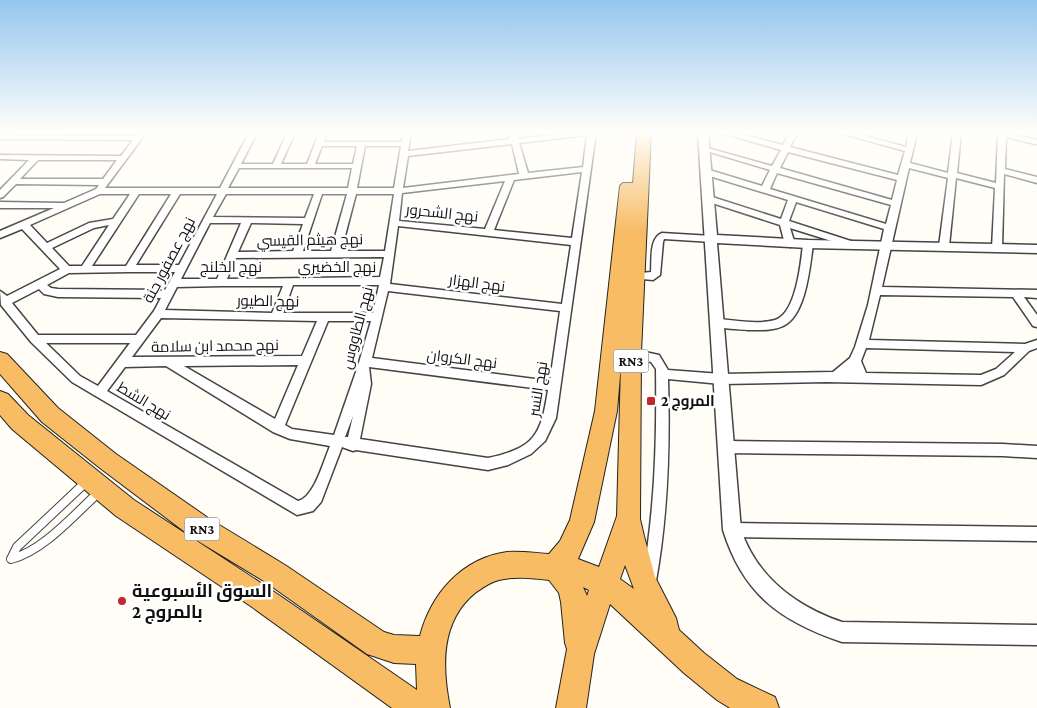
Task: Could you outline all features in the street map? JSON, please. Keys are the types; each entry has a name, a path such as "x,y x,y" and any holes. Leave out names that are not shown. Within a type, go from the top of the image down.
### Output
{"highway":[{"name":"RN3","path":"580,654 576,602 563,574 555,568 569,550 582,522 606,411 631,166"},
{"name":"RN3","path":"571,708 580,654 629,516 631,353 642,166"},
{"name":"RN3","path":"0,360 106,476 125,508 261,598 417,708"},
{"name":"RN3","path":"0,400 20,422 106,476 202,529 276,574 376,644 400,650 430,651"},
{"path":"629,516 631,540 647,592 666,627 685,654"},
{"path":"435,708 432,692 430,651 440,616 455,594 474,577 496,566 517,563 578,572 604,584 644,616 720,685 764,708"}],"street":[{"path":"0,195 28,166"},
{"path":"99,191 116,166"},
{"name":"نهج عصفور جنة","path":"99,393 158,314 236,166"},
{"path":"335,254 352,191 356,166"},
{"name":"نهج الطاووس","path":"293,506 303,508 313,502 337,443 364,364 384,284 402,166"},
{"path":"521,166 524,176"},
{"path":"706,166 732,530 736,546 754,576 802,617 820,626 842,632 1037,635"},
{"path":"770,166 897,204"},
{"path":"851,166 902,179"},
{"path":"834,378 855,361 862,344 877,291 886,245 906,166"},
{"path":"910,166 1000,187"},
{"path":"944,246 953,166"},
{"path":"997,248 1000,166"},
{"path":"765,189 775,168"},
{"path":"0,235 99,191 398,191 588,169"},
{"name":"نهج النسر","path":"168,361 207,387 290,434 337,443 488,464 501,462 524,452 538,442 546,431 588,169"},
{"path":"1000,171 1037,180"},
{"path":"706,172 890,228"},
{"name":"نهج الشحرور","path":"488,232 511,178"},
{"path":"14,180 105,182"},
{"path":"85,269 136,191"},
{"path":"129,269 177,191"},
{"path":"297,255 319,191"},
{"path":"790,244 784,223 793,197"},
{"path":"709,199 854,244"},
{"path":"0,205 66,206"},
{"path":"0,212 16,205"},
{"path":"207,220 309,221"},
{"path":"45,248 92,225 117,221"},
{"path":"220,282 248,221"},
{"name":"نهج الشحرور","path":"394,223 576,242"},
{"path":"24,225 67,270"},
{"path":"635,276 653,276 656,273 660,237 665,236 790,244 1037,249"},
{"path":"717,323 764,325 781,323 788,319 800,287 808,244"},
{"name":"نهج هيثم القيسي","path":"232,255 388,254"},
{"path":"2,299 40,284 67,270 182,268"},
{"path":"276,317 289,282"},
{"name":"نهج الخضيري","path":"289,282 384,284"},
{"name":"نهج الخلنج","path":"174,283 289,282"},
{"path":"40,284 48,291 58,293 168,294"},
{"name":"نهج الهزار","path":"384,284 566,308"},
{"path":"877,291 1037,294"},
{"path":"1016,294 1037,323"},
{"name":"نهج الشط","path":"2,299 35,339 76,379 293,506"},
{"name":"نهج الطيور","path":"158,314 377,317"},
{"path":"277,428 324,317"},
{"path":"35,339 141,339"},
{"path":"862,344 1025,348 1037,344"},
{"path":"662,374 721,379 862,378 982,380 997,375 1016,359 1025,348"},
{"path":"631,353 655,358 660,362 662,374 659,516 647,592"},
{"name":"نهج محمد ابن سلامة","path":"123,362 307,360"},
{"path":"855,361 862,378"},
{"path":"353,445 365,384 364,364"},
{"name":"نهج الكروان","path":"364,364 554,386"},
{"path":"727,447 1037,452"},
{"path":"732,530 1037,534"}],"lane":[{"path":"106,476 34,548 17,559 11,559 16,547 106,476"}],"place":[{"name":"المروج 2","path":"651,401"},
{"name":"السوق الأسبوعية بالمروج 2","path":"122,601"}]}
